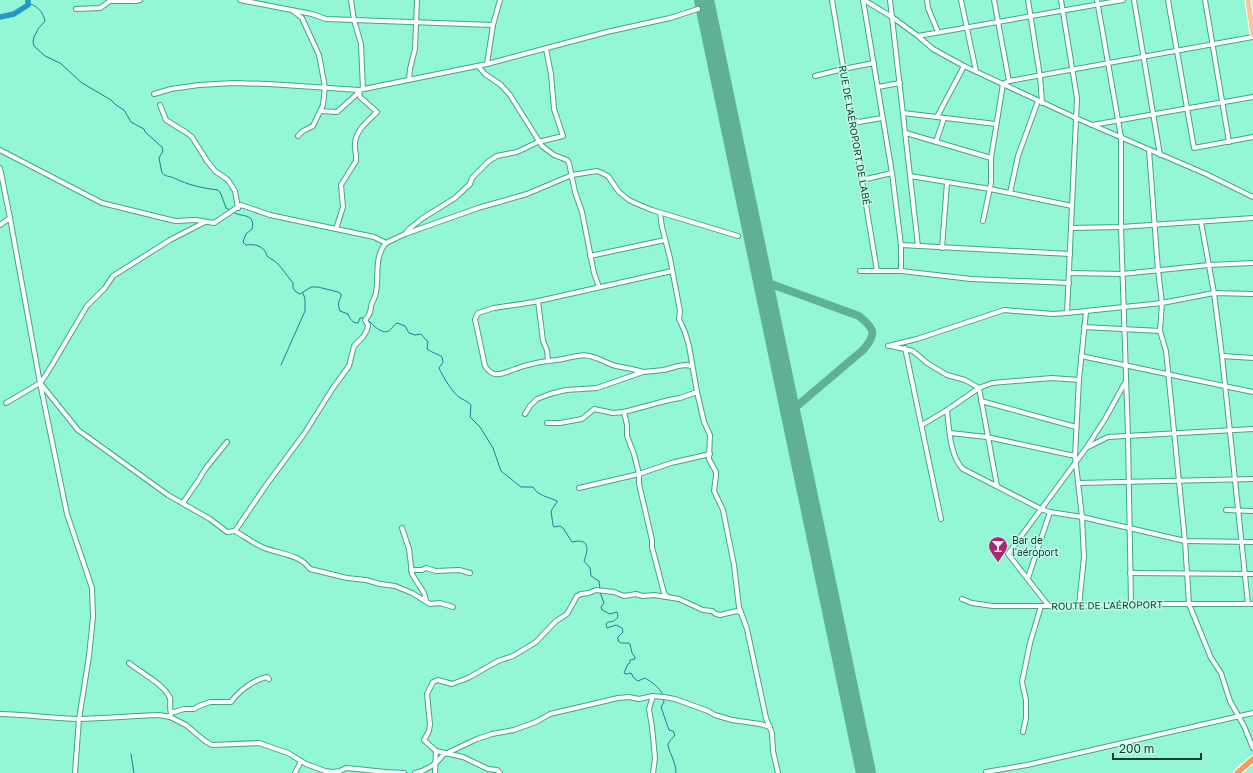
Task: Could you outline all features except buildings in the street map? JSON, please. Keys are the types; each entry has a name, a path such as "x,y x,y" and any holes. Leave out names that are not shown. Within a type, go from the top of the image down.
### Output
{"highway":[{"path":"1238,773 1253,758"}],"main road":[{"path":"1248,0 1253,36"}],"street":[{"path":"76,9 100,8 110,1 140,0"},
{"path":"240,0 312,14 326,19 493,26"},
{"path":"336,229 343,207 340,185 356,162 357,157 354,144 357,134 364,124 376,112 360,97 361,44 354,20 352,0"},
{"path":"409,80 415,49 417,0"},
{"path":"487,64 493,26 500,0"},
{"name":"RUE DE L'AÉROPORT DE LABÉ","path":"832,0 877,271"},
{"path":"864,0 892,17 933,49 964,66 1091,125 1206,174 1253,197"},
{"path":"864,0 892,173 900,246 901,271"},
{"path":"890,0 918,246"},
{"path":"927,0 928,8 938,32"},
{"path":"961,0 976,72"},
{"path":"994,0 1009,81"},
{"path":"1010,193 1018,156 1040,102 1040,76 1028,0"},
{"path":"1061,0 1077,98 1067,313"},
{"path":"918,36 1031,16 1097,2 1123,0"},
{"path":"1134,0 1160,155"},
{"path":"1168,0 1194,148 1253,137"},
{"path":"1205,0 1230,142"},
{"path":"1097,2 1121,137 1122,274 1128,436 1131,604"},
{"path":"154,94 171,89 199,85 234,83 361,89 487,64 607,32 670,18 698,9"},
{"path":"291,10 302,18 319,55 325,87 323,104 313,126 303,131 298,136"},
{"path":"1002,84 1009,81 1253,36"},
{"path":"405,234 423,218 455,198 470,184 472,178 489,161 497,156 517,152 538,142 563,136 554,109 551,74 546,49"},
{"path":"815,76 874,63"},
{"path":"478,66 485,74 501,85 510,95 538,142 547,151 567,160 582,212 590,256 598,287"},
{"path":"937,117 964,66"},
{"path":"878,87 900,83"},
{"path":"983,221 991,183 991,158 1002,84"},
{"path":"320,111 337,112 361,89"},
{"path":"1091,125 1253,97"},
{"path":"160,106 166,120 192,137 197,148 215,171 228,180 235,191 238,208"},
{"path":"903,113 996,124"},
{"path":"853,123 882,118"},
{"path":"936,142 944,118"},
{"path":"906,133 991,158"},
{"path":"0,150 102,203 175,222 196,220 214,223 241,205 270,215 374,237 386,243"},
{"path":"1149,150 1154,225 1162,304 1160,331 1166,351 1185,541 1189,604 1211,658 1221,673 1230,701 1239,716 1253,748"},
{"path":"0,168 40,382 67,514 92,588 93,617 90,648 79,719 75,773"},
{"path":"235,531 266,484 304,434 333,388 349,366 354,346 363,337 367,330 368,325 366,319 376,293 378,262 381,251 386,243 405,234 478,208 527,194 572,175 597,171 608,176 619,192 629,200 660,213 738,236"},
{"path":"862,180 892,173"},
{"path":"910,176 990,189 1072,206"},
{"path":"942,248 948,183"},
{"path":"660,213 680,311 679,319 685,332 704,422 710,435 709,459 716,472 714,491 723,510 734,566 736,592 747,629 754,667 770,727 778,773"},
{"path":"0,224 10,218"},
{"path":"1071,228 1121,227 1253,218"},
{"path":"6,403 40,382 46,375 87,306 105,288 113,276 170,240 205,222"},
{"path":"1201,222 1214,293 1226,387 1248,604"},
{"path":"590,256 665,240"},
{"path":"900,246 1070,254"},
{"path":"1069,273 1122,274 1209,265 1253,263"},
{"path":"643,372 611,365 592,356 571,356 564,359 527,365 502,375 488,372 483,358 475,319 478,313 494,308 538,301 672,271"},
{"path":"860,271 901,271 971,279 1069,283"},
{"path":"979,388 965,380 946,375 927,363 913,351 905,348 888,346 917,340 1004,310 1053,314 1086,312 1162,304 1214,293 1253,294"},
{"path":"538,301 543,341 547,350 548,361"},
{"path":"1079,606 1084,557 1082,517 1075,456 1079,380 1086,312"},
{"path":"1084,327 1160,331"},
{"path":"905,348 922,425 940,519"},
{"path":"1081,356 1253,392"},
{"path":"1222,356 1253,358"},
{"path":"525,414 537,399 550,394 566,390 597,388 643,372 664,370 686,365 692,366"},
{"path":"922,425 979,388 992,383 1052,378 1079,380"},
{"path":"1048,606 1028,578 1008,554 1087,447 1105,419 1126,380"},
{"path":"40,382 78,430 168,495 210,519 227,532 235,531 262,547 296,558 306,563 310,569 347,578 395,586 412,593 430,604 440,603 453,607"},
{"path":"979,388 997,486"},
{"path":"547,423 560,424 582,419 594,409 624,412 680,398 697,392"},
{"path":"981,401 1076,427"},
{"path":"947,410 950,433 957,464 963,470 1041,509 1185,541 1253,542"},
{"path":"624,412 627,425 627,436 634,454 639,474 638,480 652,540 652,547 666,597"},
{"path":"1087,447 1108,437 1253,429"},
{"path":"950,433 987,437 1075,456"},
{"path":"183,503 206,468 227,442"},
{"path":"579,488 639,474 671,463 710,454"},
{"path":"1078,484 1253,479"},
{"path":"1226,510 1253,511"},
{"path":"1028,578 1050,512"},
{"path":"402,528 408,549 412,574 424,593 426,602"},
{"path":"411,570 422,570 426,568 436,571 452,570 470,573"},
{"path":"1130,573 1253,574"},
{"path":"500,773 497,770 488,769 463,757 436,751 424,740 429,731 430,724 427,694 433,682 438,680 452,684 468,678 498,661 513,656 536,642 556,621 567,614 577,596 596,590 614,592 624,596 633,594 666,597 687,602 703,610 712,611 716,614 737,611 741,613"},
{"name":"ROUTE DE L'AÉROPORT","path":"962,599 972,603 993,606 1253,604"},
{"path":"1023,732 1026,718 1026,700 1022,682 1030,643 1041,606"},
{"path":"130,663 167,692 171,702 171,715 212,745 259,743 288,752 301,761 333,772 346,768 404,773"},
{"path":"0,714 17,714 40,718 79,719 171,715 184,709 194,709 210,702 231,702 236,694 247,687 264,678 267,677 270,679"},
{"path":"653,696 649,709 655,758 653,773"},
{"path":"414,773 422,771 445,754 492,734 514,730 536,722 550,714 618,698 629,697 639,699 662,696 675,699 732,720 770,727"},
{"path":"986,772 1027,765 1253,713"},
{"path":"435,773 436,751"},
{"path":"295,773 301,761"}],"waterway":[{"path":"0,17 14,14 28,5 28,0"},
{"path":"28,5 30,4 38,8 45,21 38,29 34,37 34,46 45,56 60,63 82,83 111,100 124,110 131,122 144,129 145,132 162,147 163,151 159,158 162,173 166,176 190,184 218,190 226,208 230,210"},
{"path":"233,212 247,216 252,220 252,229 246,234 243,242 246,245 258,246 265,250 267,256 277,263 293,283 293,288 296,292 300,294 311,287 318,287 338,292 341,294 339,300 340,311 348,314 356,323 358,323 360,318 365,318"},
{"path":"281,365 305,311 305,299 303,293"},
{"path":"368,320 384,332 390,330 397,323 405,326 409,333 415,335 421,334 428,342 427,349 442,357 443,362 439,368 441,372 454,392 471,405 470,417 480,427 493,448 501,471 521,487 533,487 541,494 557,501 551,511 553,525 554,527 560,526 563,528 572,542 582,541 585,543 587,552 584,561 590,568 591,576 599,581 600,589"},
{"path":"600,592 604,603 601,607 602,610 610,614 617,612 618,614 616,620 606,624 607,628 616,625 622,628 623,632 618,637 618,641 621,643 630,644 632,653 635,657 635,659 630,660 630,663 628,664 624,673 631,673 638,681 645,678 656,685 663,695"},
{"path":"663,698 664,702 661,707 669,730 673,731 675,735 668,744 676,773"},
{"path":"131,754 134,773"}],"taxiway":[{"path":"763,281 859,316 871,328 872,332 871,340 863,350 790,412"}],"runway":[{"path":"704,0 866,773"}],"place":[{"name":"Bar de l'aéroport","path":"998,563"}]}
